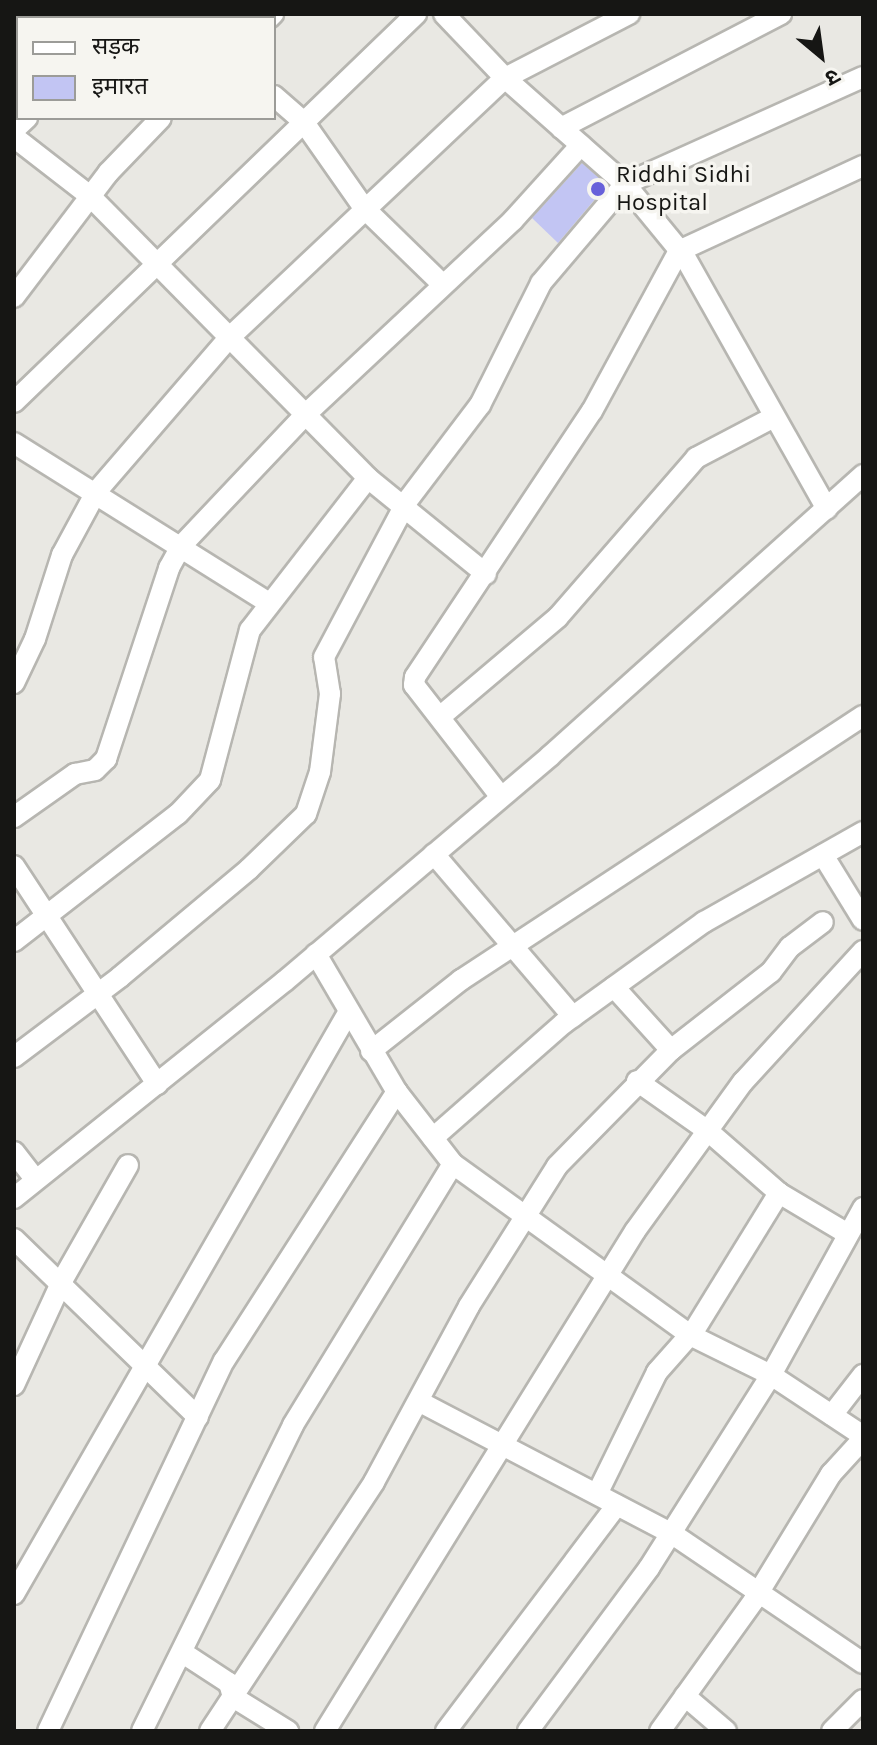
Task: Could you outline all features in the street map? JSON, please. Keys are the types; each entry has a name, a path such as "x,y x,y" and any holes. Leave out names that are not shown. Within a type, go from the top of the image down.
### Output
{"street":[{"path":"14,402 416,14"},
{"path":"444,14 505,78 625,184 679,251 827,509"},
{"path":"14,683 35,639 62,555 96,492 230,337 505,78 629,14"},
{"path":"561,128 781,14"},
{"path":"14,1057 249,869 310,808 330,694 324,657 405,506 480,405 541,283 625,184 863,77"},
{"path":"276,98 303,121 364,208 441,283"},
{"path":"14,297 90,196 159,120"},
{"path":"14,137 90,196 368,478 486,574"},
{"path":"14,817 106,759 169,568 182,545 307,413 441,283 513,220 581,145"},
{"path":"501,797 414,685 415,677 592,411 679,251 863,166"},
{"path":"441,716 558,617 696,458 774,417"},
{"path":"14,443 182,545 267,602"},
{"path":"14,1198 316,954 501,797 863,475"},
{"path":"14,941 178,814 210,780 250,630 267,602 368,478"},
{"path":"371,1051 461,980 863,716"},
{"path":"433,1138 573,1017 704,922 863,832"},
{"path":"434,854 515,945 573,1017"},
{"path":"823,855 863,920"},
{"path":"14,866 46,917 99,990 157,1084"},
{"path":"210,1731 374,1482 420,1402 469,1306 557,1166 637,1081 671,1050 771,972 790,947 823,922"},
{"path":"325,1731 608,1276 708,1131 743,1082 863,951"},
{"path":"316,954 397,1092 453,1164 690,1335 771,1375 863,1437 831,1474 759,1590 660,1731"},
{"path":"614,987 671,1050"},
{"path":"14,1594 348,1013"},
{"path":"637,1081 708,1131 779,1193 846,1233"},
{"path":"48,1731 224,1361 397,1092"},
{"path":"14,1152 35,1179"},
{"path":"142,1731 183,1653 206,1592 293,1425 453,1164"},
{"path":"14,1385 62,1284 128,1165"},
{"path":"597,1494 657,1372 690,1335 779,1193"},
{"path":"528,1731 671,1533 771,1375 846,1233 863,1208"},
{"path":"14,1239 145,1362 198,1417"},
{"path":"832,1415 863,1375"},
{"path":"420,1402 671,1533 863,1663"},
{"path":"446,1731 617,1505"},
{"path":"183,1653 229,1683 233,1697 288,1731"},
{"path":"685,1696 726,1731"},
{"path":"832,1731 863,1700"}],"building":[{"path":"582,163 607,185 558,243 532,218"}],"place":[{"name":"Riddhi Sidhi Hospital","path":"598,189"}]}
